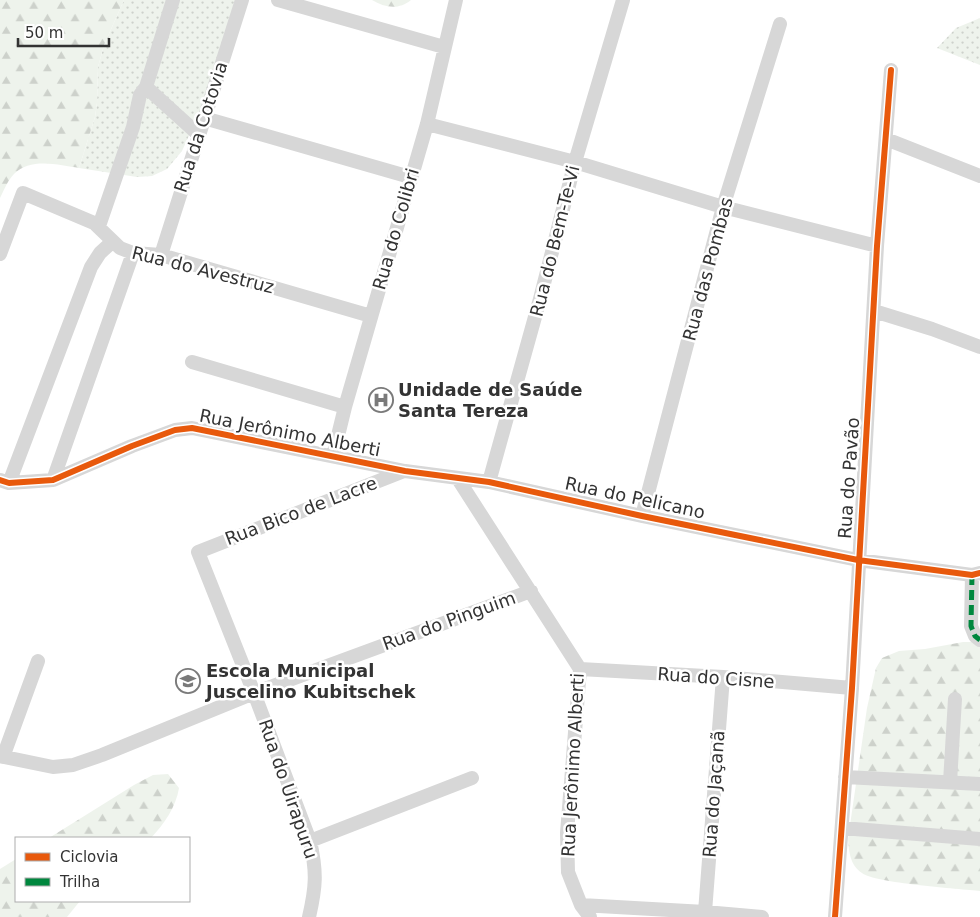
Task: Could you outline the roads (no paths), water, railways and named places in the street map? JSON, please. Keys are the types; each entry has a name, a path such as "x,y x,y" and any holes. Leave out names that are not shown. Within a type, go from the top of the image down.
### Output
{"street":[{"path":"99,226 133,127 140,95 146,86 173,0"},
{"name":"Rua da Cotovia","path":"161,255 242,0"},
{"path":"278,0 444,47"},
{"name":"Rua do Colibri","path":"333,456 345,407 426,124 456,0"},
{"name":"Rua do Bem-Te-Vi","path":"489,482 540,299 575,162 623,0"},
{"name":"Rua das Pombas","path":"642,516 724,207 780,24"},
{"name":"Rua do Pavão","path":"835,917 852,688 877,246 891,70"},
{"path":"146,86 199,135"},
{"path":"204,118 410,177"},
{"path":"426,124 575,162 724,207 877,246"},
{"path":"886,140 980,176"},
{"name":"Rua do Avestruz","path":"0,254 23,193 99,226 112,242 120,248 133,253 161,255 371,316"},
{"path":"4,481 91,267 100,253 112,242"},
{"path":"53,480 133,253"},
{"path":"874,311 932,328 980,347"},
{"path":"192,362 345,407"},
{"name":"Rua Jerônimo Alberti","path":"4,481 53,480 132,446 175,430 192,428 405,470"},
{"name":"Rua do Pelicano","path":"405,470 489,482 642,516 858,560 976,574"},
{"name":"Rua Bico de Lacre","path":"198,552 405,470"},
{"name":"Rua Jerônimo Alberti","path":"458,479 580,669 566,833 568,872 581,905 590,917"},
{"name":"Rua do Uirapuru","path":"198,552 310,841 315,873 314,892 309,917"},
{"path":"976,574 970,626 975,636 980,640"},
{"name":"Rua do Pinguim","path":"1,757 53,767 73,765 254,693 530,591"},
{"path":"1,757 38,661"},
{"name":"Rua do Cisne","path":"580,669 723,677 852,688"},
{"name":"Rua do Jaçanã","path":"705,912 723,677"},
{"path":"950,782 955,698"},
{"path":"845,777 980,784"},
{"path":"310,841 472,778"},
{"path":"842,828 980,839"},
{"path":"581,905 762,917"}],"place":[{"name":"Unidade de Saúde Santa Tereza","path":"381,400"},
{"name":"Escola Municipal Juscelino Kubitschek","path":"188,681"}]}
